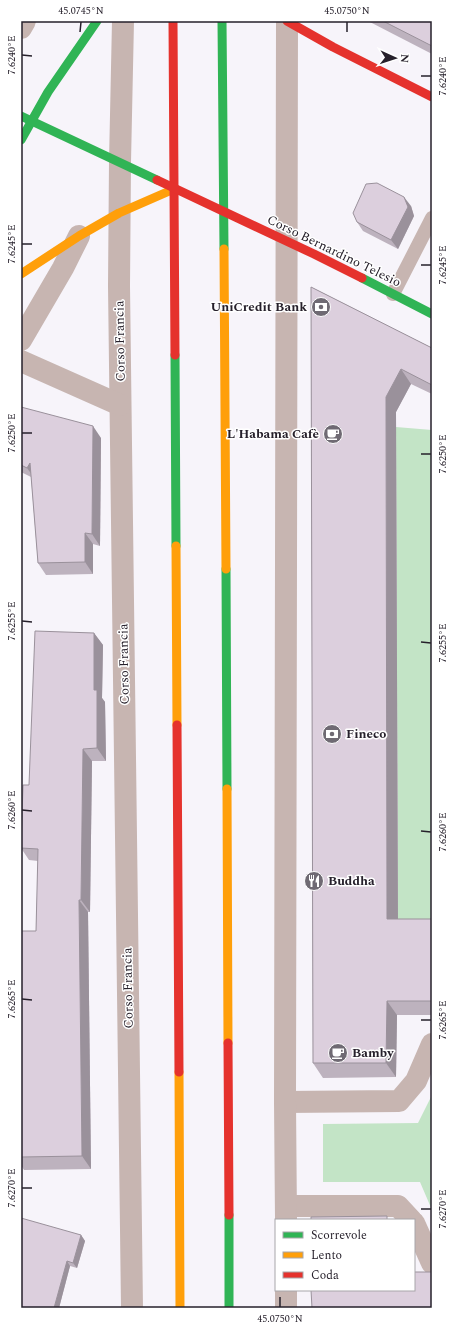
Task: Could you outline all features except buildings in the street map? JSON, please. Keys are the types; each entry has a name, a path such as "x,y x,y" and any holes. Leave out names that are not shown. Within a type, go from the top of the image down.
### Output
{"main road":[{"path":"21,140 48,92 97,21"},
{"path":"173,21 180,1308"},
{"path":"222,21 229,1308"},
{"path":"287,21 333,47 432,97"},
{"name":"Corso Bernardino Telesio","path":"21,116 287,242 432,314"},
{"path":"21,274 79,236 119,213 174,189"}],"street":[{"path":"21,28 25,21"},
{"name":"Corso Francia","path":"123,21 119,213 120,405 132,1308"},
{"path":"287,21 286,1213 398,1206 410,1219"},
{"path":"21,340 63,268 79,236"},
{"path":"21,361 120,405"},
{"path":"285,1102 399,1101 416,1081 432,1044"},
{"path":"415,1225 432,1263"},
{"path":"286,1291 286,1308"}],"lane":[{"path":"393,294 432,218"}],"green space":[{"path":"396,427 432,430 432,934 398,933"},
{"path":"432,1095 432,1210 420,1182 323,1182 323,1124 418,1123"}],"traffic: fast":[{"path":"21,140 48,92 97,21"},
{"path":"222,21 224,249"},
{"path":"21,116 157,180"},
{"path":"362,278 432,314"},
{"path":"175,355 176,546"},
{"path":"226,569 227,789"},
{"path":"229,1215 229,1308"}],"traffic: slow":[{"path":"21,274 79,236 119,213 174,189"},
{"path":"224,249 226,569"},
{"path":"176,546 177,725"},
{"path":"227,789 228,1043"},
{"path":"179,1072 180,1308"}],"traffic: jam":[{"path":"173,21 175,355"},
{"path":"287,21 333,47 432,97"},
{"path":"157,180 362,278"},
{"path":"177,725 179,1072"},
{"path":"228,1043 229,1215"}],"place":[{"name":"UniCredit Bank","path":"321,307"},
{"name":"L'Habama Cafè","path":"333,434"},
{"name":"Fineco","path":"332,734"},
{"name":"Buddha","path":"314,881"},
{"name":"Bamby","path":"338,1053"}]}
